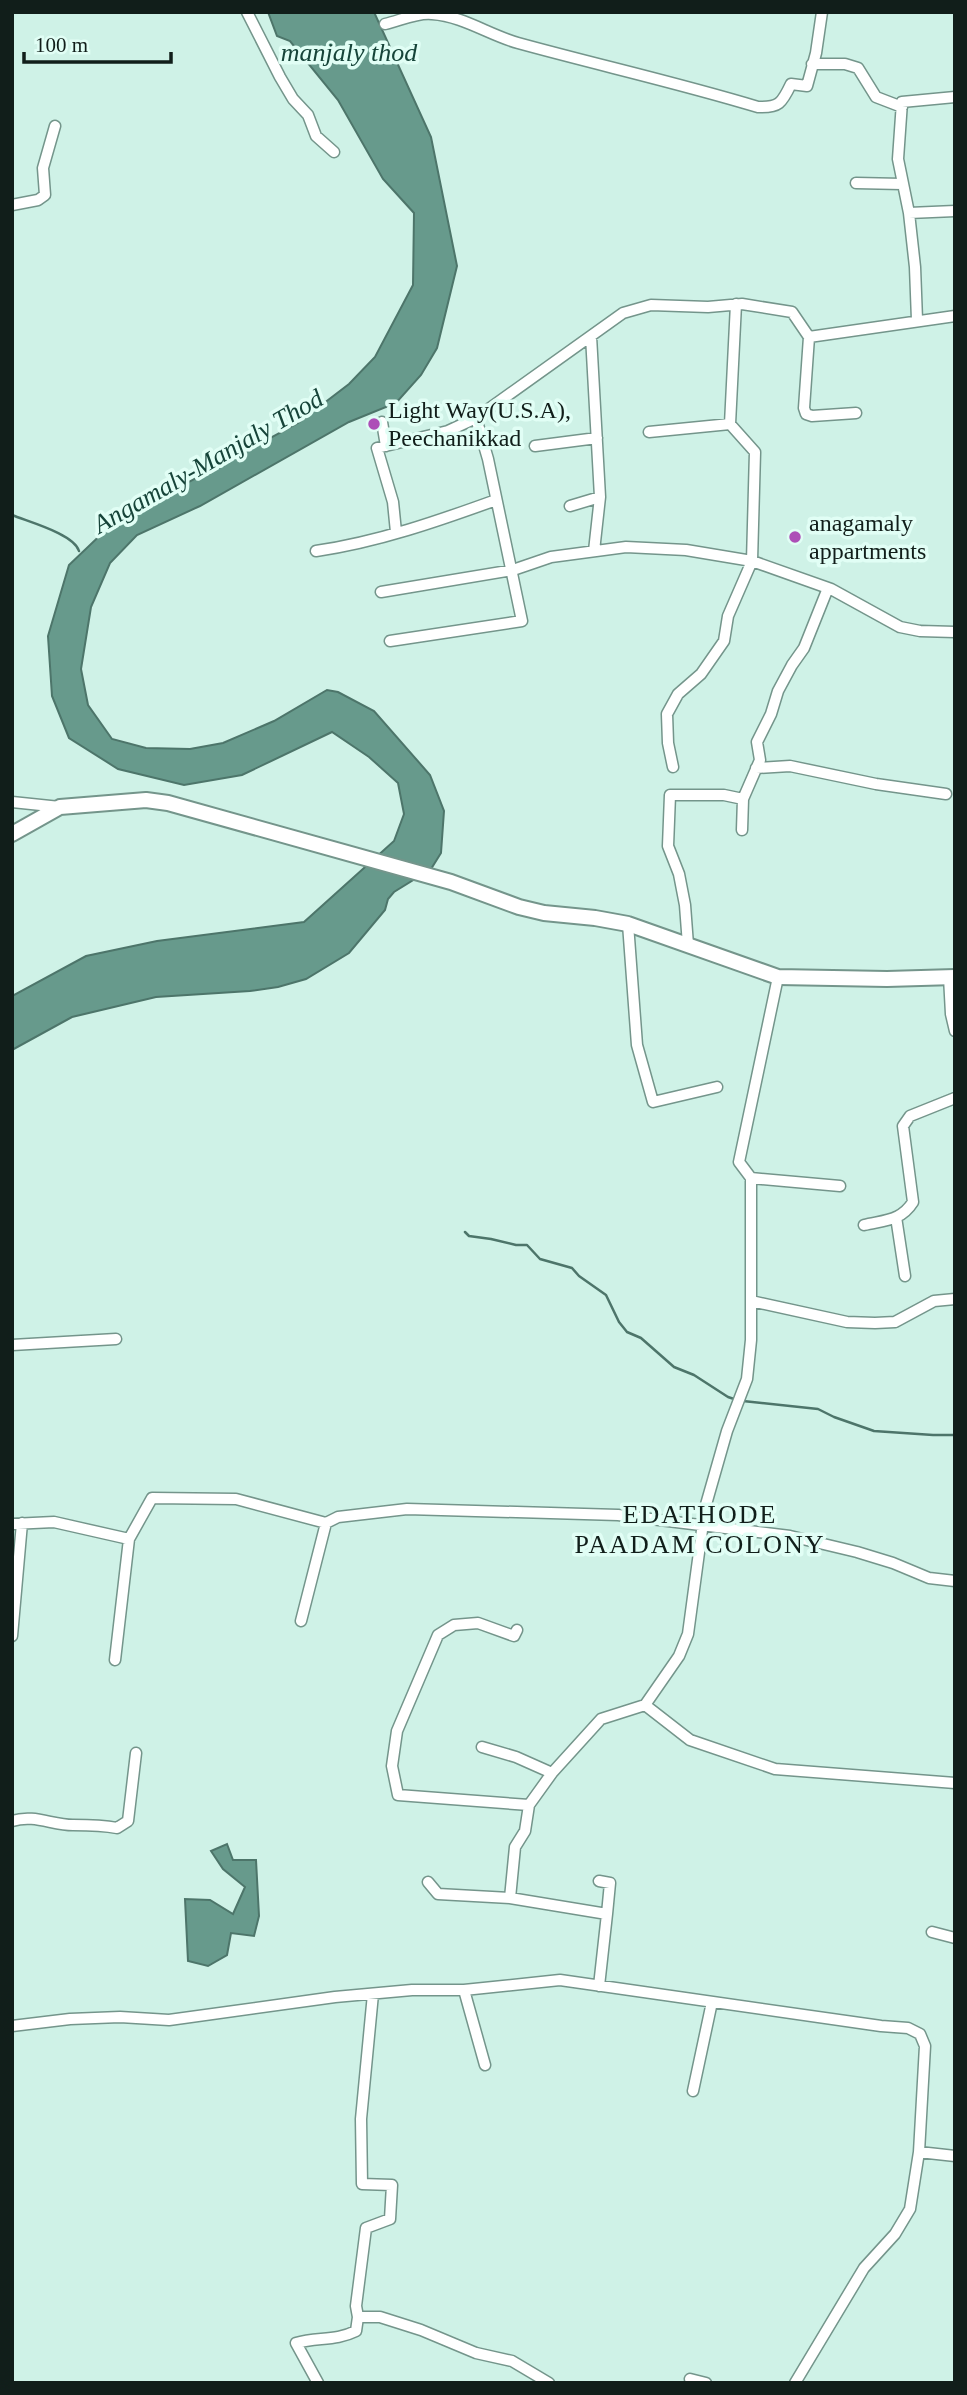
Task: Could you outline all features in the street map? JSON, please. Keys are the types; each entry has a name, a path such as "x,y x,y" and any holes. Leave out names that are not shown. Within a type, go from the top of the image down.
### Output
{"main road":[{"path":"12,834 60,807 146,800 168,803 363,856 544,913 628,924 778,976 887,979 952,977"}],"street":[{"path":"247,12 293,99 308,115 316,136 334,152"},
{"path":"385,24 430,13 468,23 517,43 758,107 772,107 783,101 791,84 807,86 816,53 822,12"},
{"path":"812,64 845,64 858,68 876,97 902,107"},
{"path":"917,320 909,213 898,159 902,102 955,97"},
{"path":"12,205 38,200 45,195 43,168 55,126"},
{"path":"856,183 902,184"},
{"path":"909,213 955,211"},
{"path":"673,767 668,743 667,714 678,694 701,674 724,642 728,616 752,561 755,452 730,424 736,304"},
{"path":"396,532 393,502 377,448 448,431 476,418 623,313 651,305 708,307 736,304 792,312 809,337 804,408 806,414 856,414"},
{"path":"809,337 955,316"},
{"path":"591,336 600,497 594,551"},
{"path":"390,641 520,622 521,613 513,570 476,418"},
{"path":"382,422 386,446"},
{"path":"649,432 730,424"},
{"path":"535,446 597,438"},
{"path":"570,506 600,497"},
{"path":"316,551 346,547 425,526 496,500"},
{"path":"381,592 513,570 551,557 594,551 626,547 686,550 752,561 828,588 900,627 920,631 955,632"},
{"path":"741,830 743,799 760,760 757,742 771,714 778,691 804,648 828,588"},
{"path":"756,768 790,766 876,784 946,793"},
{"path":"688,945 679,874 668,846 670,795 724,795 743,799"},
{"path":"12,802 60,807"},
{"path":"628,924 637,1045 653,1102 716,1087"},
{"path":"510,1898 516,1847 525,1831 528,1805 552,1773 601,1719 645,1705 679,1656 688,1634 705,1508 727,1431 747,1379 750,1353 751,1178 739,1162 778,976"},
{"path":"952,977 951,1014 955,1031"},
{"path":"864,1225 906,1213 913,1202 903,1126 910,1116 955,1098"},
{"path":"751,1178 840,1186"},
{"path":"896,1217 905,1276"},
{"path":"751,1301 848,1322 875,1323 895,1322 934,1301 955,1299"},
{"path":"12,1345 116,1339"},
{"path":"115,1660 129,1539 152,1498 236,1499 326,1523 338,1517 373,1512 437,1509 618,1516 704,1527 736,1528 790,1536 858,1552 929,1578 955,1581"},
{"path":"12,1636 17,1524 54,1522 129,1539"},
{"path":"301,1621 326,1523"},
{"path":"517,1629 514,1636 478,1623 454,1625 438,1635 397,1731 392,1766 398,1795 528,1805"},
{"path":"645,1705 690,1740 775,1769 955,1783"},
{"path":"482,1747 516,1757 552,1773"},
{"path":"12,1821 24,1817 72,1825 85,1823 117,1828 128,1821 136,1753"},
{"path":"599,1881 610,1884 599,1986"},
{"path":"428,1882 438,1894 510,1898 607,1914"},
{"path":"932,1932 955,1938"},
{"path":"12,2025 120,2017 169,2020 335,1997 412,1990 464,1990 560,1980 908,2028 919,2034 925,2046 919,2152 910,2209 895,2234 863,2269 795,2383"},
{"path":"464,1990 485,2065"},
{"path":"318,2383 296,2343 310,2339 342,2338 356,2331 356,2306 366,2228 390,2219 393,2186 362,2184 361,2119 373,1994"},
{"path":"693,2091 712,2003"},
{"path":"919,2152 955,2155"},
{"path":"358,2316 380,2317 421,2330 476,2353 512,2361 547,2382"},
{"path":"690,2379 706,2383"}],"water":[{"name":"manjaly thod","path":"268,12 374,12 431,137 457,266 437,348 421,375 396,403 349,422 200,506 137,535 110,563 91,607 81,669 88,705 112,739 146,748 190,749 223,743 274,721 327,690 338,692 374,711 430,775 444,811 441,853 431,869 394,892 388,899 385,910 349,953 306,979 250,991 156,997 72,1017 12,1050 12,996 86,956 157,941 304,922 394,841 404,814 398,783 369,757 332,732 242,775 184,785 118,769 69,738 52,696 48,636 69,565 113,523 298,423 349,384 375,357 413,285 414,213 383,179 338,100 290,41 277,36"},
{"path":"227,1844 233,1860 256,1860 259,1916 254,1936 231,1933 227,1955 208,1966 188,1961 185,1899 210,1900 233,1914 245,1887 223,1869 211,1851"}],"waterway":[{"path":"12,515 60,534 69,539 79,551"},
{"path":"465,1232 469,1236 527,1245 540,1259 572,1268 606,1295 627,1332 641,1338 674,1367 694,1375 737,1400"},
{"path":"743,1401 818,1409 874,1431 955,1435"}],"place":[{"name":"Light Way(U.S.A), Peechanikkad","path":"374,424"},
{"name":"anagamaly appartments","path":"795,537"}],"district":[{"name":"EDATHODE PAADAM COLONY","path":"700,1529"}],"water label":[{"name":"Angamaly-Manjaly Thod","path":"208,461"}]}
